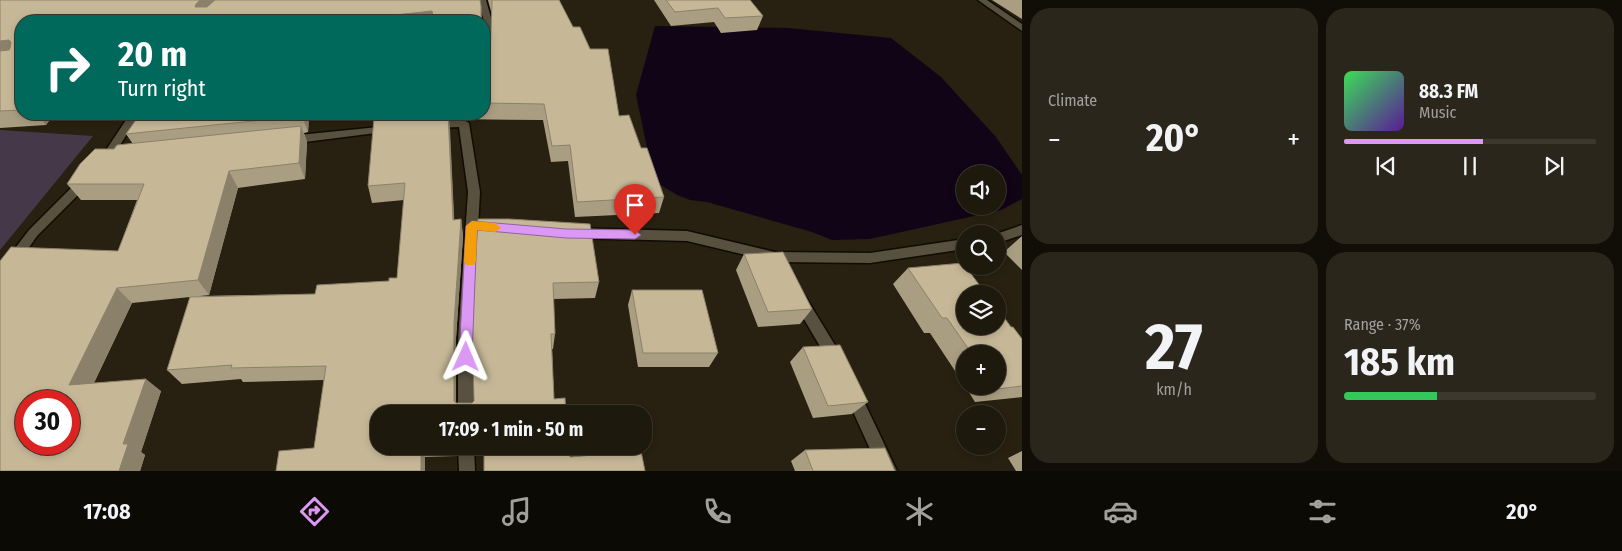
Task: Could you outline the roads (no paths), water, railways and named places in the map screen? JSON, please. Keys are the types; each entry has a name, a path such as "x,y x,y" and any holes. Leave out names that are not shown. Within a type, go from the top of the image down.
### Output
{"street":[{"path":"482,0 486,15"},
{"path":"982,0 1022,28"},
{"path":"0,278 33,233 99,166 130,120"},
{"path":"424,125 454,120"},
{"path":"466,120 477,226 465,338 466,405"},
{"path":"278,141 404,127"},
{"path":"99,166 125,157"},
{"path":"1006,235 1022,230"},
{"path":"557,232 687,236 775,257 870,258 956,245"},
{"path":"775,257 784,272"},
{"path":"793,287 845,378 889,471"},
{"path":"466,455 467,471"}]}
